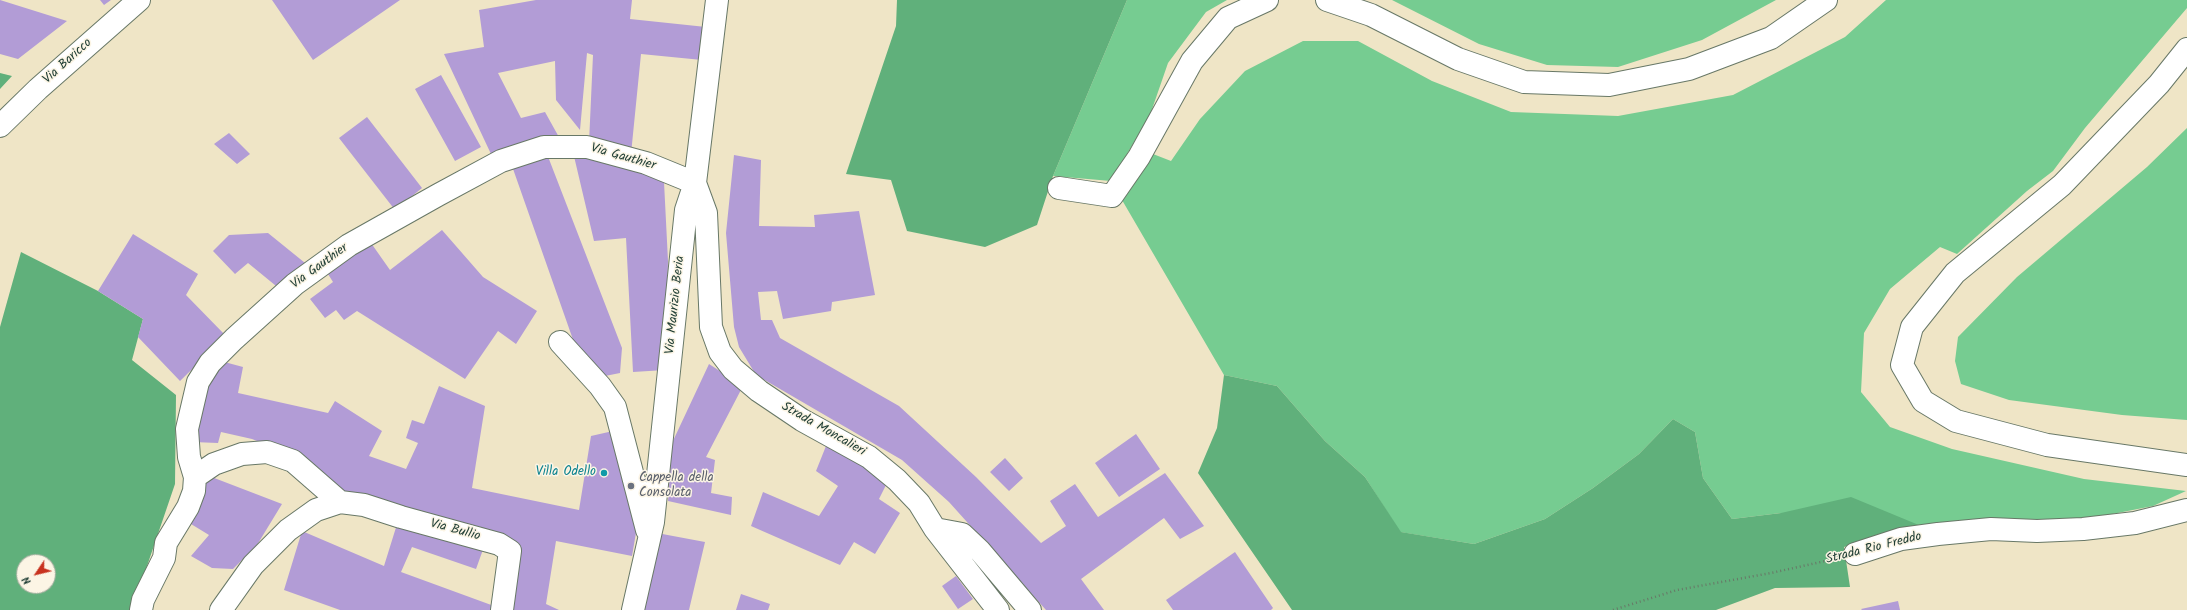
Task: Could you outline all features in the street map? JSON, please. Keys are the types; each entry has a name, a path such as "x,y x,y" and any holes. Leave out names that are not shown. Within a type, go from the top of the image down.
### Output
{"street":[{"name":"Via Baricco","path":"0,126 38,89 139,0"},
{"name":"Via Maurizio Beria","path":"633,610 653,522 686,210 695,183 717,0"},
{"path":"1059,188 1112,196 1139,157 1192,61 1228,18 1267,0"},
{"path":"1327,0 1371,16 1458,59 1524,82 1608,85 1689,69 1771,38 1826,0"},
{"path":"2187,49 2159,84 2062,185 1955,273 1912,327 1902,365 1923,401 1956,421 2047,445 2187,465"},
{"name":"Via Gauthier","path":"141,610 144,600 164,558 166,543 188,507 194,491 195,477 189,457 187,429 198,382 210,363 234,339 295,284 349,245 501,161 544,147 587,147 646,163 695,183"},
{"name":"Strada Moncalieri","path":"695,183 706,213 711,327 720,352 733,369 784,408 802,420 869,457 897,480 919,504 935,529 998,610"},
{"path":"560,342 600,386 615,407 649,539"},
{"path":"195,477 214,464 242,454 267,452 293,461 340,502"},
{"name":"Via Bullio","path":"221,610 253,565 288,530 316,510 340,502 364,505 499,544 510,551 502,610"},
{"name":"Strada Rio Freddo","path":"1855,554 1901,539 1938,534 1991,529 2036,531 2083,529 2135,523 2187,510"},
{"path":"935,529 962,534 980,551 1030,610"}],"path":[{"name":"Strada Rio Freddo","path":"1613,610 1677,590 1771,573 1855,554"}],"green space":[{"path":"897,0 1127,0 1053,176 1037,225 985,247 907,231 891,180 846,174 896,26"},
{"path":"1127,0 1227,0 1206,12 1168,63 1150,115 1111,181 1053,176"},
{"path":"1392,0 1776,0 1702,40 1618,67 1547,65 1479,44"},
{"path":"1886,0 2187,0 2187,8 2085,128 2053,171 2027,191 1957,254 1940,247 1890,289 1864,333 1861,392 1890,427 1952,449 2084,479 2186,491 2153,506 2077,521 1926,528 1781,513 1732,519 1703,478 1695,432 1673,419 1639,454 1593,488 1545,519 1474,544 1400,532 1365,477 1325,441 1277,386 1224,375 1122,200 1153,154 1171,161 1200,119 1245,71 1303,41 1358,41 1432,81 1511,112 1618,116 1733,95 1845,37"},
{"path":"0,73 12,76 0,89"},
{"path":"2187,128 2187,420 2122,415 2009,400 1961,384 1955,361 1958,337 2017,277 2147,167"},
{"path":"21,252 98,291 143,319 132,360 176,395 175,484 132,610 0,610 0,327"},
{"path":"1224,375 1277,386 1325,441 1365,477 1401,532 1474,544 1545,519 1593,488 1639,454 1673,419 1695,432 1703,478 1732,519 1781,513 1851,497 1926,528 1895,532 1844,547 1850,587 1775,588 1716,610 1292,610 1198,473 1217,428"}],"building":[{"path":"0,0 67,21 18,59 0,54"},
{"path":"100,0 111,0 104,5"},
{"path":"272,0 400,0 313,60"},
{"path":"536,0 632,0 630,19 706,27 702,60 641,54 631,154 589,143 593,55 587,53 580,130 556,100 555,61 498,73 521,118 545,112 560,139 526,142 491,154 444,54 484,47 479,10"},
{"path":"441,75 481,147 455,161 415,89"},
{"path":"367,117 422,188 395,210 339,138"},
{"path":"229,133 250,154 237,164 214,144"},
{"path":"573,152 628,168 664,182 668,261 665,370 633,372 626,238 594,241"},
{"path":"547,154 622,348 620,373 600,377 577,351 512,166"},
{"path":"734,155 761,160 759,226 815,227 814,215 859,211 875,295 832,302 831,311 783,319 777,291 758,292 761,320 772,320 780,338 899,406 976,477 1041,543 1066,526 1050,501 1075,484 1098,517 1165,473 1204,526 1180,539 1164,518 1081,579 1104,610 1046,610 949,502 902,460 756,375 739,347 734,327 726,233"},
{"path":"442,230 483,277 537,311 516,344 498,331 465,379 357,311 344,320 336,310 325,318 310,299 333,282 328,274 371,243 390,270"},
{"path":"268,233 310,267 281,290 248,263 235,274 213,251 229,235"},
{"path":"133,234 198,274 186,295 226,336 180,381 138,337 143,319 98,291"},
{"path":"217,360 243,367 238,393 328,413 335,401 382,431 369,456 406,469 418,443 406,438 412,420 424,424 439,386 485,406 472,488 579,510 591,436 613,431 637,527 632,556 556,541 546,604 559,610 509,610 515,546 394,510 344,491 305,460 252,439 221,432 218,443 193,442 194,415"},
{"path":"709,364 743,386 706,457 715,460 711,493 732,497 731,515 668,501 672,443"},
{"path":"1136,434 1160,469 1119,497 1095,463"},
{"path":"828,441 888,481 879,499 900,513 875,554 854,542 840,565 751,526 763,492 819,516 838,486 816,471"},
{"path":"1005,458 1023,478 1009,491 990,472"},
{"path":"209,476 282,504 257,545 233,569 212,568 191,556 209,535 191,524"},
{"path":"398,521 485,544 476,569 412,547 401,572 494,606 493,610 340,610 284,590 302,531 384,566"},
{"path":"657,533 705,542 689,610 641,610"},
{"path":"1235,552 1273,608 1271,610 1173,610 1166,600"},
{"path":"956,576 973,599 958,609 942,586"},
{"path":"741,594 770,604 768,610 736,610"},
{"path":"1898,601 1900,610 1861,609"}],"place":[{"name":"Villa Odello","path":"604,473"},
{"name":"Cappella della Consolata","path":"631,486"}]}
